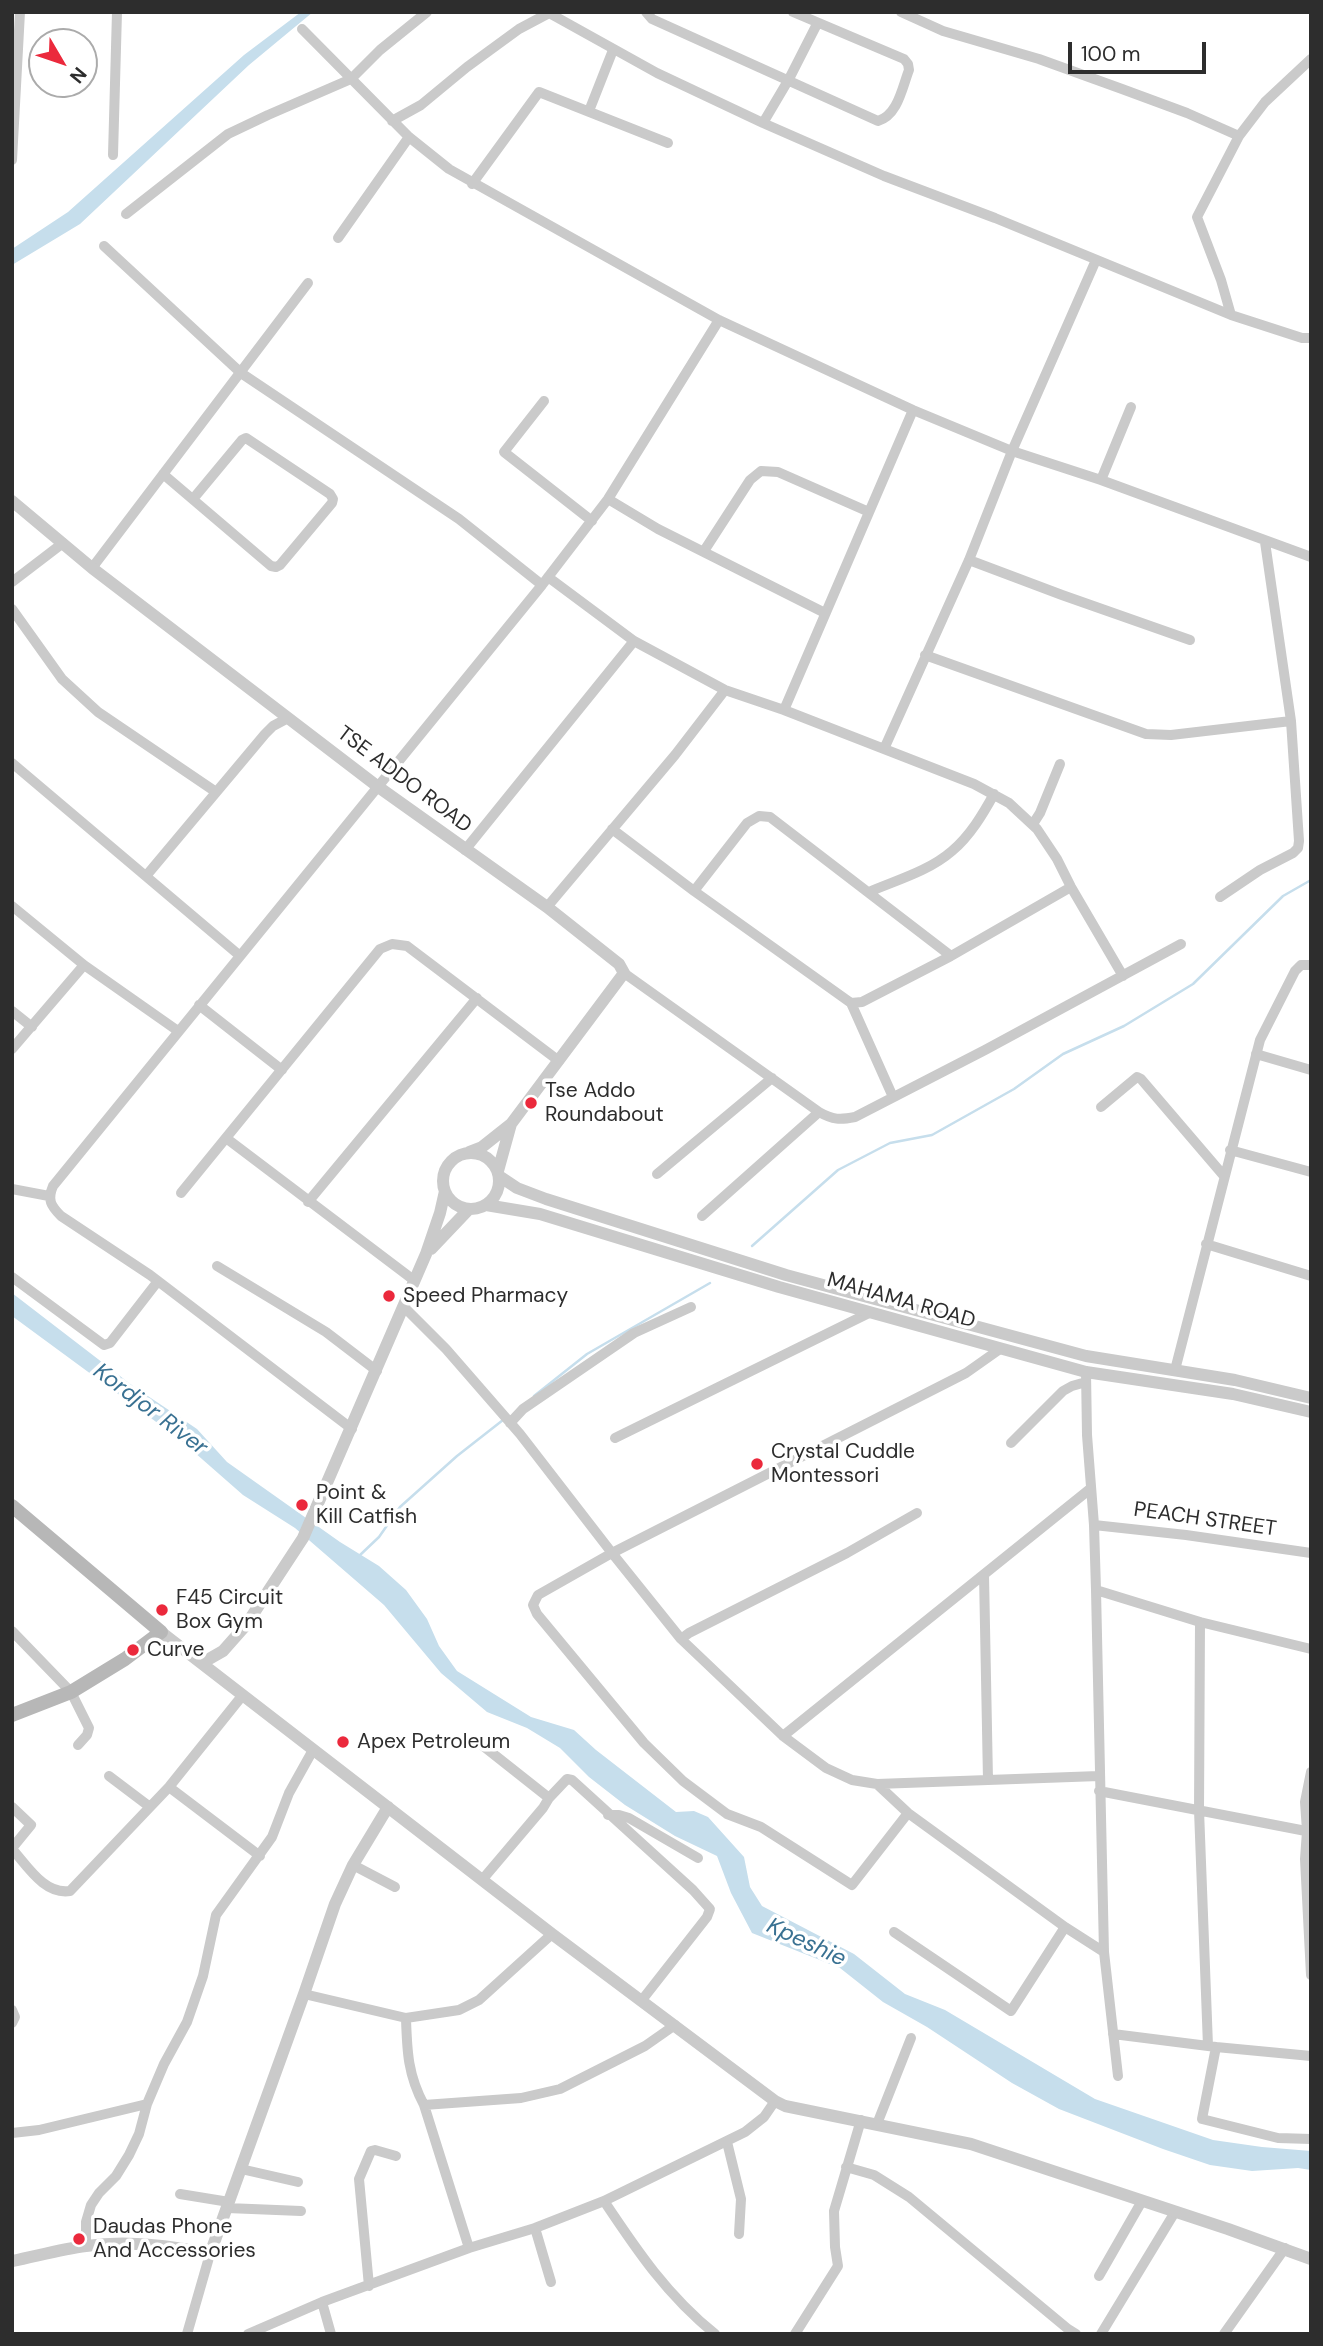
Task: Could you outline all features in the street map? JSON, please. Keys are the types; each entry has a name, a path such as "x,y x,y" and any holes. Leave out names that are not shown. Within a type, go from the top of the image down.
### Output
{"main road":[{"path":"12,1506 161,1632 125,1659 71,1692 12,1715"}],"street":[{"path":"12,160 20,12"},
{"path":"113,155 117,12"},
{"path":"126,214 228,134 351,79 380,50 427,12"},
{"path":"646,12 652,19 878,121 893,112 909,70 904,59 793,12"},
{"path":"901,12 943,31 1039,59 1122,89 1240,136"},
{"path":"392,121 421,105 467,66 519,29 550,13 613,50 762,123 884,176 995,218 1231,315 1302,338 1311,338"},
{"path":"762,123 789,79 817,24"},
{"path":"302,29 424,152 472,184 719,320 913,410 1012,451 1101,480 1311,557"},
{"path":"589,111 613,50"},
{"path":"1231,315 1197,217 1240,136 1265,102 1311,59"},
{"path":"472,184 539,92 668,143"},
{"path":"338,238 408,137"},
{"path":"104,246 241,373 459,519 634,641 725,690 884,749 994,794 1009,803 1033,824 1057,859 1070,887 1123,976"},
{"path":"884,749 969,560 1012,451 1096,260"},
{"path":"92,568 308,283"},
{"path":"352,1429 158,1281 61,1216 51,1206 49,1196 53,1186 198,1005 592,521 719,320"},
{"path":"544,401 504,452 592,521"},
{"path":"1101,480 1131,407"},
{"path":"784,710 913,410"},
{"path":"163,474 193,499 275,567 281,565 333,499 330,494 246,438 193,499"},
{"path":"704,551 750,480 761,471 778,472 869,512"},
{"path":"608,499 658,529 825,613"},
{"name":"TSE ADDO ROAD","path":"12,501 92,568 377,786 547,907 619,964 624,973"},
{"path":"1220,897 1298,848 1299,818 1291,721 1265,542"},
{"path":"12,582 64,543"},
{"path":"969,560 1190,640"},
{"path":"12,609 62,679 98,712 216,792"},
{"path":"465,850 634,641"},
{"path":"925,655 1146,734 1171,735 1291,721"},
{"path":"547,907 675,755 725,690"},
{"path":"146,876 265,734 288,718"},
{"path":"12,763 239,955"},
{"path":"1033,824 1060,764"},
{"path":"869,892 928,867 952,851 979,820 994,794"},
{"path":"694,891 747,822 759,816 771,817 951,956"},
{"path":"612,829 851,1003 893,1097"},
{"path":"851,1003 862,1002 951,956 1070,887"},
{"path":"12,906 84,965 178,1031"},
{"path":"181,1193 380,949 392,944 407,946 559,1060"},
{"path":"512,1124 494,1197 485,1205 469,1209 450,1200 443,1180 450,1161 482,1147 512,1124 624,973 819,1112 831,1119 841,1120 855,1117 985,1051 1181,944"},
{"path":"12,1049 84,965"},
{"path":"1175,1370 1260,1041 1294,971 1301,965 1311,965"},
{"path":"308,1202 477,998"},
{"path":"198,1005 282,1070"},
{"path":"12,1011 32,1027"},
{"path":"1256,1054 1311,1070"},
{"path":"1101,1107 1130,1081 1136,1077 1141,1079 1224,1176"},
{"path":"657,1174 772,1078"},
{"path":"702,1216 819,1112"},
{"path":"226,1138 415,1281"},
{"path":"1230,1150 1311,1172"},
{"path":"468,1152 486,1157 498,1174"},
{"name":"MAHAMA ROAD","path":"498,1174 517,1188 546,1199 786,1275 1086,1356 1275,1388 1311,1398"},
{"path":"12,1189 49,1196"},
{"path":"202,1663 223,1651 232,1641 303,1538 415,1281 440,1213 445,1191"},
{"name":"MAHAMA ROAD","path":"485,1205 540,1214 869,1313 1000,1349 1086,1377 1233,1394 1311,1412"},
{"path":"426,1254 469,1209"},
{"path":"1206,1244 1311,1276"},
{"path":"217,1266 326,1332 377,1371"},
{"path":"12,1277 104,1345 110,1343 158,1281"},
{"path":"404,1307 446,1349 496,1406 681,1639 783,1735 826,1768 852,1780 877,1784 1099,1776"},
{"path":"509,1422 523,1409 634,1333 691,1307"},
{"path":"615,1438 869,1313"},
{"path":"908,1813 852,1885 761,1827 727,1814 683,1781 644,1743 592,1682 537,1614 533,1605 538,1595 612,1553 966,1373 1000,1349"},
{"path":"1010,1443 1063,1391 1086,1377"},
{"path":"1086,1377 1094,1525 1104,1952 1118,2076"},
{"path":"783,1735 1090,1489"},
{"path":"681,1639 847,1553 917,1513"},
{"name":"PEACH STREET","path":"1094,1525 1311,1553"},
{"path":"984,1575 988,1780"},
{"path":"1096,1590 1200,1622 1311,1649"},
{"path":"1200,1622 1199,1810 1212,2047 1202,2119 1278,2138 1311,2139"},
{"path":"12,1631 71,1692 89,1728 87,1735 78,1745"},
{"path":"161,1632 552,1934 775,2101 785,2106 971,2144 1311,2259"},
{"path":"12,1807 32,1825 13,1850 50,1889 70,1891 169,1787 242,1696"},
{"path":"482,1745 549,1798"},
{"path":"86,2246 86,2222 91,2205 116,2176 129,2155 164,2064 187,2022 203,1976 216,1915 272,1837 289,1793 313,1749"},
{"path":"1311,1772 1304,1802 1309,1832 1304,1859 1311,1975"},
{"path":"109,1776 150,1807"},
{"path":"482,1880 549,1798 567,1779 572,1780 693,1890 710,1909 707,1917 642,2000"},
{"path":"877,1784 908,1813 1065,1927 1104,1952"},
{"path":"169,1787 260,1856"},
{"path":"1099,1791 1309,1832"},
{"path":"187,2334 210,2254 335,1903 388,1807"},
{"path":"608,1815 629,1818 698,1858"},
{"path":"354,1865 395,1887"},
{"path":"894,1933 1011,2011 1065,1927"},
{"path":"304,1994 406,2018 459,2010 479,2000 552,1934"},
{"path":"12,2010 15,2017 12,2023"},
{"path":"406,2018 408,2061 414,2086 424,2105 469,2248"},
{"path":"424,2105 521,2098 560,2089 645,2046 675,2025"},
{"path":"1113,2034 1311,2056"},
{"path":"877,2124 911,2038"},
{"path":"248,2334 322,2302 469,2248 536,2228 604,2201 757,2124 775,2101"},
{"path":"12,2133 39,2130 147,2104"},
{"path":"795,2334 838,2266 834,2211 860,2120"},
{"path":"727,2141 741,2199 739,2234"},
{"path":"369,2286 359,2179 371,2151 396,2156"},
{"path":"846,2167 874,2175 909,2197 1069,2332"},
{"path":"241,2169 298,2182"},
{"path":"180,2193 228,2205 301,2211"},
{"path":"1099,2276 1142,2200"},
{"path":"604,2201 645,2263 695,2317 715,2334"},
{"path":"1101,2334 1175,2212"},
{"path":"536,2228 551,2282"},
{"path":"12,2261 86,2246 138,2244 185,2248 210,2254"},
{"path":"1224,2334 1285,2248"},
{"path":"322,2302 331,2334"}],"water":[{"path":"301,12 313,12 249,65 80,224 12,265 12,249 68,212 244,55"},
{"path":"12,1293 133,1386 197,1429 227,1462 340,1542 379,1566 406,1590 427,1619 439,1646 457,1671 531,1717 574,1730 676,1812 694,1811 708,1817 744,1857 750,1887 762,1906 854,1954 905,1994 945,2010 1095,2099 1213,2140 1311,2151 1311,2170 1298,2168 1252,2171 1210,2165 1059,2109 1012,2083 927,2027 883,2002 840,1968 752,1933 731,1893 717,1856 675,1836 625,1805 589,1777 560,1748 527,1728 487,1712 441,1673 384,1605 295,1528 243,1495 178,1438 12,1316"}],"waterway":[{"path":"752,1246 838,1170 890,1143 932,1135 1014,1089 1063,1054 1124,1026 1193,984 1283,896 1311,880"},
{"path":"534,1396 587,1354 710,1283"},
{"path":"359,1556 379,1537 400,1507 457,1456 503,1420"}],"place":[{"name":"Tse Addo Roundabout","path":"531,1103"},
{"name":"Speed Pharmacy","path":"389,1296"},
{"name":"Crystal Cuddle Montessori","path":"757,1464"},
{"name":"Point & Kill Catfish","path":"302,1505"},
{"name":"F45 Circuit Box Gym","path":"162,1610"},
{"name":"Curve","path":"133,1650"},
{"name":"Apex Petroleum","path":"343,1742"},
{"name":"Daudas Phone And Accessories","path":"79,2239"}],"water label":[{"name":"Kordjor River","path":"150,1410"},
{"name":"Kpeshie","path":"806,1943"}]}
